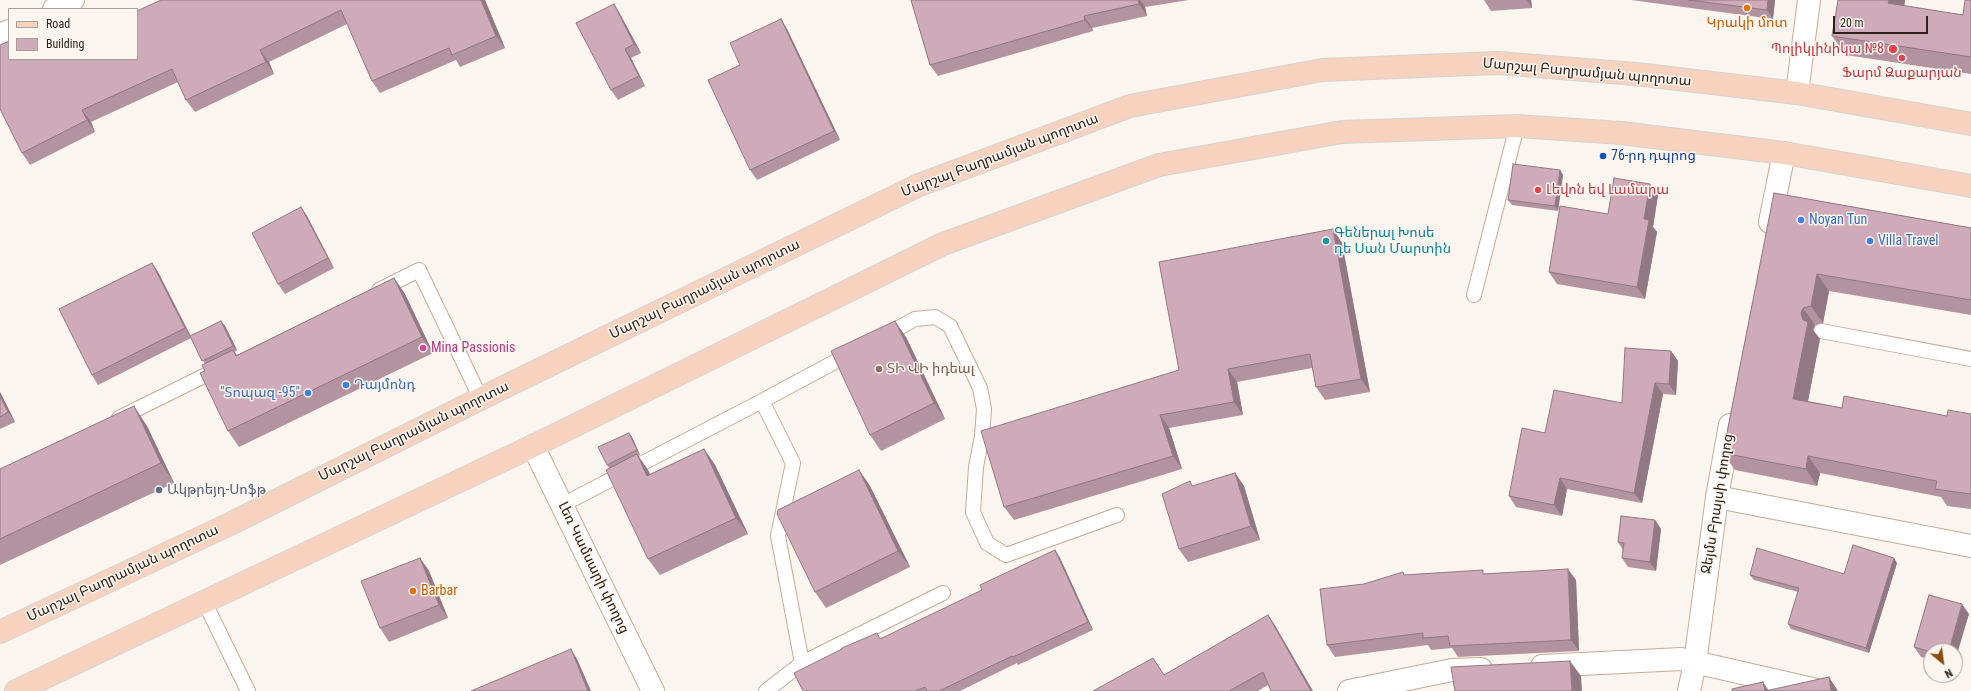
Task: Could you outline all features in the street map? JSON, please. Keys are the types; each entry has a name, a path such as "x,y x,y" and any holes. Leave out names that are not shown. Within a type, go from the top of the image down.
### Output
{"main road":[{"name":"Մարշալ Բաղրամյան պողոտա","path":"0,632 230,524 481,399 919,185 1130,106 1322,70 1498,63 1636,74 1797,93 1971,124"},
{"path":"16,691 205,603 533,446 943,244 1159,165 1342,132 1517,126 1621,133 1784,153 1971,186"}],"street":[{"path":"56,8 73,0"},
{"path":"1797,93 1809,0"},
{"path":"1767,240 1784,153"},
{"name":"Ջեյմս Բրայսի փողոց","path":"1689,691 1695,663 1717,497 1735,403"},
{"name":"Լեռ Կամսարի փողոց","path":"533,446 653,691"},
{"path":"1717,497 1971,546"},
{"path":"1523,666 1681,659 1695,663 1724,667 1821,691"},
{"path":"1349,691 1452,670 1500,668"}],"lane":[{"path":"1474,295 1517,126"},
{"path":"369,294 419,270 481,399"},
{"path":"562,505 915,320 935,317 950,326 980,388 984,409 982,436 976,467 973,512 987,543 1006,555 1117,515"},
{"path":"1821,331 1971,359"},
{"path":"106,424 227,364"},
{"path":"762,401 793,463 778,536 802,663"},
{"path":"766,691 802,663 943,593"},
{"path":"205,603 248,691"}],"building":[{"path":"161,0 481,0 496,36 452,55 449,48 372,81 341,10 260,50 266,62 186,100 172,69 82,110 87,120 22,153 0,109 0,45 8,41 8,60 138,60 138,11"},
{"path":"911,0 1138,0 1139,4 1084,16 1085,20 930,65"},
{"path":"1689,0 1768,0 1767,10"},
{"path":"1838,0 1889,0 1888,3 1963,15 1965,0 1971,0 1971,57 1832,36"},
{"path":"614,4 634,44 625,49 639,76 611,90 576,23"},
{"path":"781,19 834,131 750,170 708,80 740,65 730,43"},
{"name":"Լեվոն եվ Լամարա","path":"1513,164 1560,170 1555,206 1508,200"},
{"path":"1614,178 1650,184 1644,219 1649,220 1637,287 1549,272 1560,206 1608,214"},
{"path":"1774,193 1971,228 1971,300 1817,274 1811,306 1803,308 1801,313 1803,320 1808,322 1793,399 1842,408 1844,396 1947,416 1948,410 1971,414 1971,494 1935,489 1937,481 1808,456 1806,469 1723,453"},
{"path":"301,207 328,258 278,284 252,233"},
{"path":"1333,229 1361,379 1316,387 1310,354 1228,369 1234,402 1160,415 1173,456 1004,507 981,431 1179,370 1159,262"},
{"path":"152,263 185,328 92,375 59,309"},
{"path":"394,278 422,337 228,431 200,373 205,371 202,365 233,350 236,356"},
{"path":"221,321 233,346 202,361 190,336"},
{"path":"895,321 934,403 870,435 831,351"},
{"path":"1625,348 1671,351 1669,384 1655,383 1634,493 1560,478 1554,505 1509,496 1522,428 1545,433 1554,390 1622,403"},
{"path":"0,396 8,412 0,417"},
{"path":"134,406 161,463 0,539 0,469"},
{"path":"629,433 637,450 607,465 598,447"},
{"path":"704,449 736,518 648,559 606,470 637,454 647,476"},
{"path":"859,470 898,551 815,592 777,514 778,510"},
{"path":"1235,473 1251,526 1179,549 1162,494 1190,481 1192,486"},
{"path":"1621,516 1655,520 1650,562 1622,558 1624,543 1618,542"},
{"path":"1853,545 1894,558 1866,648 1788,624 1799,588 1750,575 1757,548 1844,574"},
{"path":"1055,550 1088,622 939,691 927,691 925,687 915,691 803,691 794,673 842,648 877,633 880,639 982,590 980,585"},
{"path":"420,558 439,605 380,628 361,581"},
{"path":"1568,569 1571,640 1450,646 1448,636 1423,638 1423,633 1327,645 1320,589 1364,584 1403,572 1404,575 1483,570 1483,574"},
{"path":"1929,595 1962,604 1951,643 1923,643 1923,650 1914,647"},
{"path":"1268,615 1311,691 1271,691 1263,672 1229,691 1093,691 1153,658 1164,675"},
{"path":"571,649 588,691 471,691"},
{"path":"1570,661 1572,691 1455,691 1451,667"},
{"path":"1829,677 1831,691 1765,691"},
{"path":"1763,682 1765,691 1732,691 1732,689"}],"place":[{"name":"Կրակի մոտ","path":"1747,8"},
{"name":"Պոլիկլինիկա №8","path":"1893,49"},
{"name":"Ֆարմ Զաքարյան","path":"1902,58"},
{"name":"76-րդ դպրոց","path":"1603,156"},
{"name":"Լեվոն եվ Լամարա","path":"1538,190"},
{"name":"Noyan Tun","path":"1801,220"},
{"name":"Գեներալ Խոսե դե Սան Մարտին","path":"1326,241"},
{"name":"Villa Travel","path":"1870,241"},
{"name":"Mina Passionis","path":"423,348"},
{"name":"ՏԻ ՎԻ իդեալ","path":"879,369"},
{"name":"Դայմոնդ","path":"346,385"},
{"name":"\"Տոպազ -95\"","path":"308,393"},
{"name":"Ակթրեյդ-Սոֆթ","path":"159,490"},
{"name":"Barbar","path":"413,591"}]}
